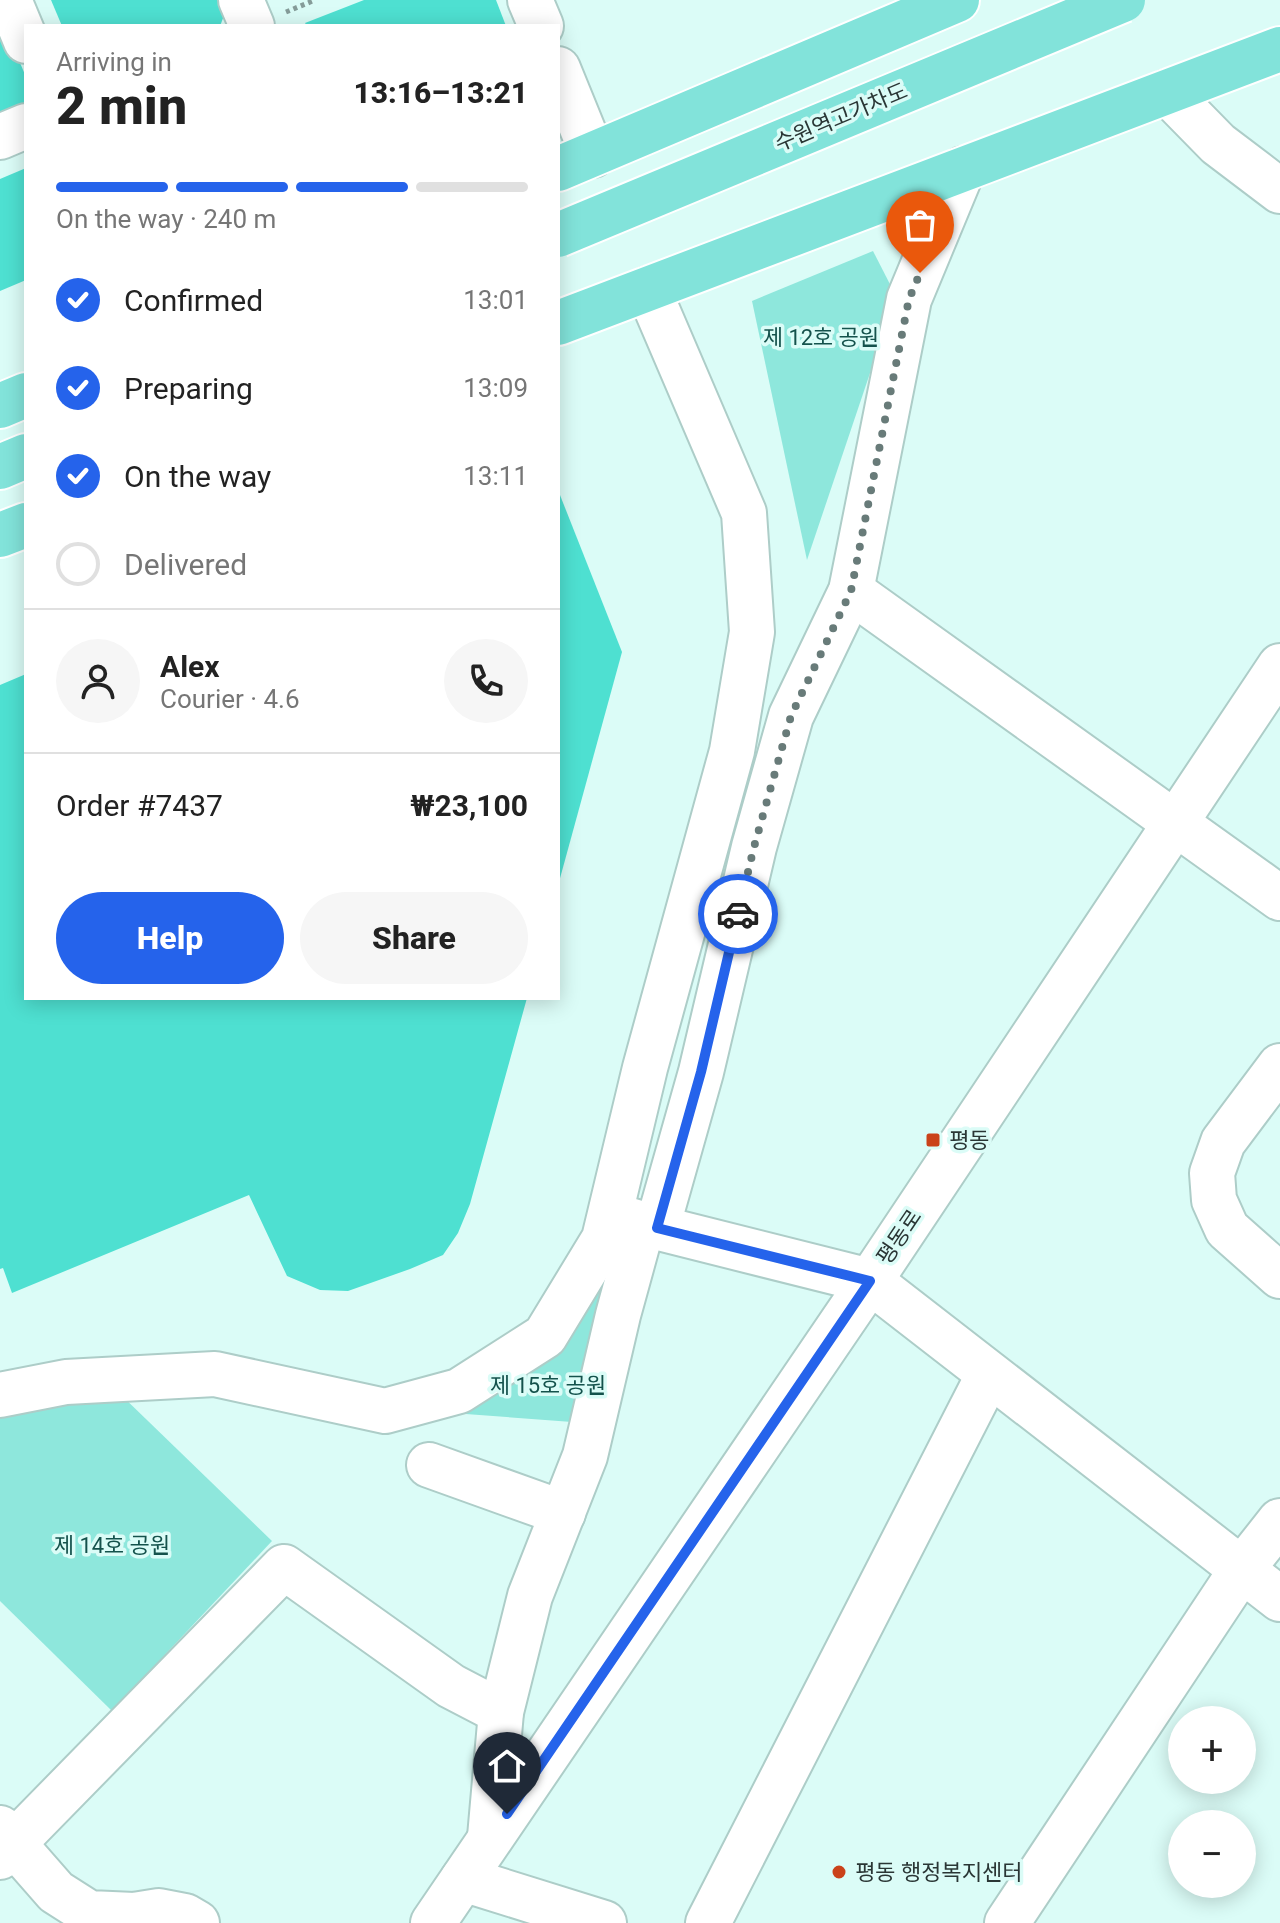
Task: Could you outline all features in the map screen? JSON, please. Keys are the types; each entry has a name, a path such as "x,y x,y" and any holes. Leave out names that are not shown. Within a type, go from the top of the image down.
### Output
{"main road":[{"path":"575,162 957,0"},
{"name":"수원역고가차도","path":"560,234 1123,0"},
{"path":"560,322 1280,49"},
{"path":"0,406 24,396"},
{"path":"0,467 24,457"},
{"path":"0,535 24,526"}],"street":[{"path":"9,0 24,36"},
{"path":"241,0 251,24"},
{"path":"530,0 540,24"},
{"path":"560,80 575,162"},
{"path":"1167,92 1218,144 1280,191"},
{"path":"0,137 24,127"},
{"path":"0,1395 66,1382 215,1374 385,1411 459,1391 545,1336 604,1239 637,1222 701,1072 754,847 791,716 851,591 909,299 963,169"},
{"path":"489,1840 501,1712 530,1596 585,1456 618,1315 637,1222 645,1068 732,751 752,632 744,513 648,289"},
{"path":"851,591 1280,898"},
{"name":"평동로","path":"433,1923 870,1281 1280,666"},
{"path":"1280,1066 1223,1142 1212,1173 1214,1200 1227,1229 1280,1276"},
{"path":"637,1222 870,1281 1280,1599"},
{"path":"708,1923 989,1374"},
{"path":"429,1465 563,1513"},
{"path":"1007,1923 1242,1569 1280,1521"},
{"path":"197,1923 185,1916 159,1911 84,1918 5,1843 284,1567 451,1686 501,1712"},
{"path":"463,1879 604,1923"}],"green space":[{"name":"제 12호 공원","path":"873,251 896,296 807,560 752,301"},
{"name":"제 15호 공원","path":"636,1244 572,1422 425,1411"},
{"name":"제 14호 공원","path":"117,1391 272,1541 112,1711 0,1601 0,1414"}],"building":[{"path":"51,0 223,0 227,8 221,24 61,24"},
{"path":"364,0 496,0 505,24 306,24"},
{"path":"0,15 24,72 24,110 23,113 0,122"},
{"path":"24,169 24,281 0,291 0,179"},
{"path":"560,495 622,652 560,878"},
{"path":"24,675 24,1000 526,1000 470,1204 458,1233 443,1255 348,1291 320,1290 287,1276 249,1195 12,1293 3,1268 0,1269 0,685"}],"way so far":[{"path":"738,914 791,716 851,591 909,299 920,273"}],"place":[{"name":"평동","path":"933,1140"},
{"name":"평동 행정복지센터","path":"839,1872"}],"route":[{"path":"507,1814 870,1281 657,1228 701,1072 738,914"}]}
